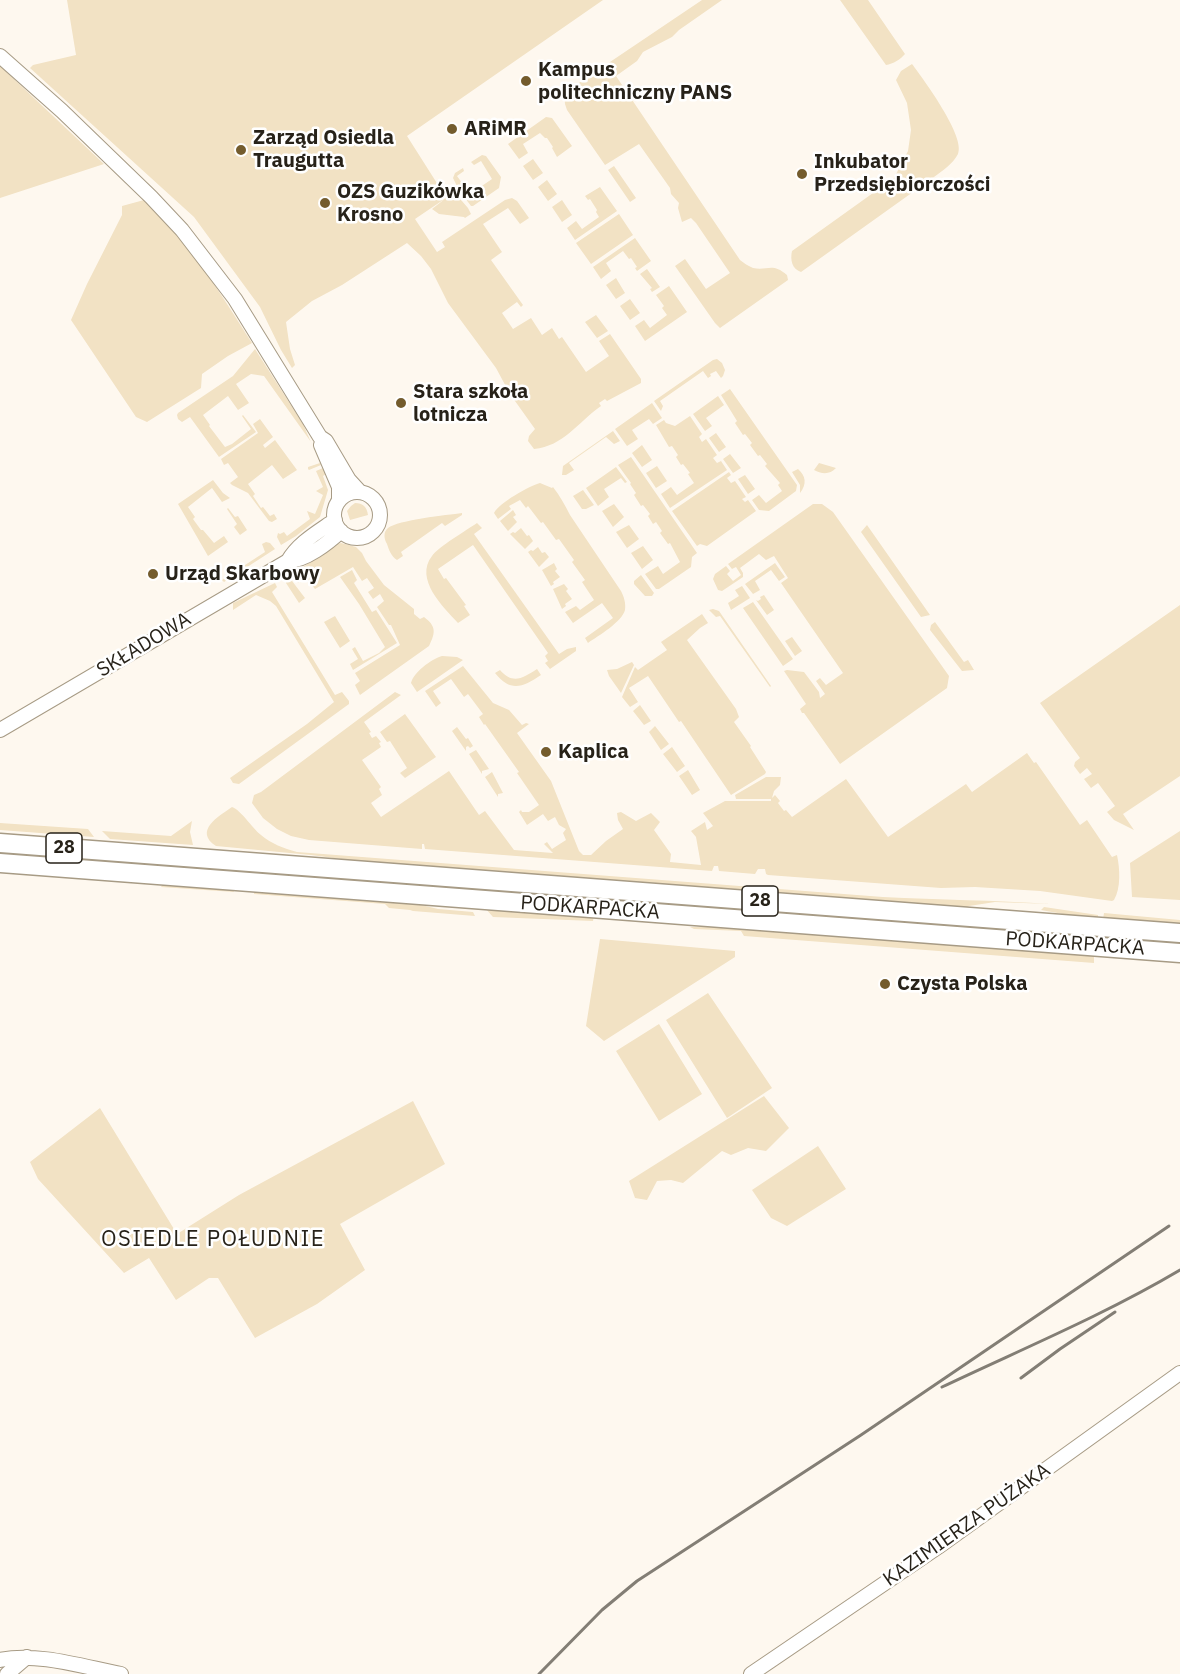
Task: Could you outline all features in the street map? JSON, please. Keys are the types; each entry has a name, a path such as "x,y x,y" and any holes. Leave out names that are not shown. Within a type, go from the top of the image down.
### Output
{"main road":[{"name":"PODKARPACKA","path":"0,843 1180,933"},
{"name":"PODKARPACKA","path":"0,863 1180,952"}],"street":[{"path":"0,56 87,134 151,196 182,230 235,299 349,480 360,492 370,496 378,504 379,523 364,537 352,537 338,525 335,509 339,501 339,487 321,446 320,437"},
{"path":"339,501 349,494 360,492"},
{"name":"SKŁADOWA","path":"0,730 288,561 297,561 312,552 338,525"},
{"name":"KAZIMIERZA PUŻAKA","path":"751,1674 938,1547 1180,1373"},
{"path":"0,1660 10,1658 49,1660 121,1674"},
{"path":"7,1674 27,1658"}],"shaded area":[{"path":"67,0 603,0 407,136 440,188 444,186 451,196 455,193 471,214 465,218 439,214 432,209 446,198 415,219 437,252 445,247 442,242 505,200 512,198 517,201 529,218 520,224 508,208 483,224 502,252 491,260 523,305 521,307 517,302 502,313 513,329 531,318 542,335 552,328 559,339 562,337 586,372 609,356 599,341 610,334 641,379 641,383 599,403 601,406 562,439 545,447 534,449 528,441 535,429 510,394 496,368 448,303 431,269 407,243 342,285 312,301 286,322 295,365 292,368 260,307 194,217 30,68 33,65 76,55"},
{"path":"702,0 722,0 672,37 643,52 637,61 616,76 740,260 753,268 774,268 787,275 788,280 720,328 675,266 685,259 706,289 730,273 696,223 691,218 682,222 679,203 639,144 605,165 567,110 564,93"},
{"path":"840,0 868,0 905,54 897,61 886,65"},
{"path":"912,64 950,122 959,146 956,158 934,177 801,272 798,271 792,264 792,251 894,178 908,151 911,130 907,103 896,80 901,71"},
{"path":"0,66 104,164 0,198"},
{"path":"546,117 552,118 572,146 557,157 547,138 540,133 523,144 528,153 519,159 508,144"},
{"path":"482,155 486,156 501,177 499,188 471,206 453,178 455,173 463,168 464,171 457,176 470,194 492,179 481,161 474,165 471,162"},
{"path":"533,159 543,173 533,180 523,166"},
{"path":"614,166 636,198 630,202 608,170"},
{"path":"547,180 557,194 548,201 538,187"},
{"path":"600,187 617,211 575,240 567,228 576,221 582,229 599,217 590,199 588,200 585,196"},
{"path":"144,200 189,250 252,343 202,374 201,388 147,422 136,417 71,320 122,215 122,206"},
{"path":"562,200 572,215 562,222 552,207"},
{"path":"619,214 633,235 591,264 576,243"},
{"path":"635,238 651,261 637,271 631,258 629,259 623,251 606,263 611,271 601,279 593,267"},
{"path":"647,269 660,287 652,292 650,289 652,288 640,274"},
{"path":"616,278 625,293 616,299 606,285"},
{"path":"669,286 687,312 645,341 635,326 644,320 650,328 667,315 656,295"},
{"path":"630,299 640,313 630,320 620,306"},
{"path":"596,315 608,331 597,338 585,322"},
{"path":"255,349 303,424 311,442 264,376 251,374 236,384 249,403 238,410 228,396 203,415 225,447 251,429 243,415 256,432 219,457 190,417 182,422 177,415 233,376"},
{"path":"717,359 725,370 721,378 716,371 708,378 703,371 660,401 663,406 661,411 654,401"},
{"path":"730,389 797,485 796,491 769,511 759,510 752,500 759,495 766,503 782,491 778,485 780,483 765,466 767,464 760,455 758,456 750,445 752,443 735,423 737,421 721,395"},
{"path":"718,396 724,405 706,418 712,426 705,431 693,414"},
{"path":"652,403 662,418 653,424 649,419 632,430 638,439 627,446 615,429"},
{"path":"690,416 702,434 699,437 702,442 706,439 717,455 713,458 717,463 721,461 727,470 670,508 661,494 671,487 677,495 694,483 688,474 690,473 683,464 681,465 676,457 678,455 672,446 669,447 656,425 664,420 675,426"},
{"path":"260,419 273,437 263,445 265,448 275,440 297,470 283,479 272,465 248,484 261,508 263,507 270,516 274,514 277,519 272,522 248,493 230,483 238,477 228,463 224,465 221,459 258,433 253,424"},
{"path":"613,431 620,441 614,444 606,437 569,463 574,470 562,475 563,466"},
{"path":"716,433 726,447 719,452 709,438"},
{"path":"642,445 652,460 642,467 632,453"},
{"path":"315,451 321,465 309,470 308,467 320,463"},
{"path":"730,454 741,468 733,473 723,459"},
{"path":"631,457 697,553 692,557 691,567 659,589 656,589 645,574 658,566 663,574 680,562 670,543 668,544 660,533 662,531 656,522 653,524 648,516 650,514 643,505 641,506 634,495 636,493 631,483 618,465"},
{"path":"819,463 836,468 828,473 814,470"},
{"path":"657,466 667,481 656,488 646,473"},
{"path":"616,467 627,482 625,483 621,478 604,489 609,497 598,506 586,488"},
{"path":"323,468 328,490 320,517 281,545 277,537 278,533 284,532 287,536 310,519 307,511 315,514 323,495 316,491 323,487 316,471"},
{"path":"798,469 805,480 800,493 800,485 792,472"},
{"path":"729,472 731,475 727,478 731,483 735,481 746,497 742,499 745,502 748,500 756,511 707,546 700,544 697,546 672,511"},
{"path":"745,475 755,489 748,494 738,479"},
{"path":"213,480 230,498 222,502 212,488 188,507 195,517 193,519 214,543 224,536 228,542 208,556 178,504"},
{"path":"540,483 556,490 624,598 623,615 588,643 585,638 613,618 602,603 573,623 565,612 576,606 580,610 594,600 582,582 585,580 572,562 574,560 559,539 556,540 543,522 541,523 528,506 526,508 520,500 509,506 511,509 498,519 494,513 515,495"},
{"path":"583,490 594,505 586,509 582,509 573,496"},
{"path":"355,503 364,506 368,515 350,520 347,511"},
{"path":"614,504 624,517 613,527 602,511"},
{"path":"813,504 822,504 833,512 949,676 947,688 840,764 802,713 800,709 806,704 784,671 804,672 819,692 820,698 825,694 816,681 820,678 826,685 843,673 781,583 788,578 774,556 766,560 759,554 740,568 743,577 722,591 718,590 713,579 715,574 726,566 730,571 727,574 733,581 741,575 736,567 732,569 728,564"},
{"path":"228,508 235,517 238,516 247,530 240,535 234,527 237,524"},
{"path":"513,510 516,515 513,517 517,522 508,531 500,521"},
{"path":"462,513 445,526 442,523 401,552 403,556 397,560 393,557 385,538 385,531 388,528 412,520"},
{"path":"477,523 482,528 474,534 559,654 576,647 576,651 550,669 545,663 548,661 545,656 548,653 473,545 438,569 466,605 464,606 470,615 458,623 438,601 428,583 427,565 435,552"},
{"path":"629,525 639,539 627,548 616,532"},
{"path":"867,525 930,615 921,617 861,532"},
{"path":"521,528 533,541 525,549 510,534"},
{"path":"266,542 275,549 224,582 222,580 265,552 262,544"},
{"path":"341,543 356,547 384,585 414,609 414,614 420,619 424,617 428,620 434,630 429,646 360,695 355,685 360,681 355,673 400,645 391,625 377,607 384,601 380,594 373,599 368,592 374,588 367,578 362,581 353,567 315,589 306,578 298,583 292,575 334,545"},
{"path":"643,546 653,560 642,569 631,553"},
{"path":"538,547 549,557 539,567 528,552"},
{"path":"554,563 557,569 555,571 560,577 551,586 542,570"},
{"path":"775,563 785,577 779,581 771,570 755,581 760,590 753,594 745,584"},
{"path":"352,570 357,580 354,583 372,612 376,610 397,643 353,670 350,664 358,659 352,649 355,647 363,661 379,653 385,647 340,577"},
{"path":"641,575 654,593 652,596 645,596 634,584 634,581"},
{"path":"289,577 305,598 299,603 286,583"},
{"path":"275,583 277,587 272,592 335,695 342,692 349,704 239,784 233,783 230,778 307,724 334,702 276,606 256,595 233,610 233,603"},
{"path":"564,584 572,599 562,609 553,589"},
{"path":"742,586 750,598 731,610 728,603 739,596 735,590"},
{"path":"764,595 774,610 767,615 756,600 758,601"},
{"path":"753,602 793,659 783,666 743,608"},
{"path":"1180,605 1180,776 1123,814 1134,830 1114,820 1107,812 1115,806 1098,783 1091,788 1084,779 1092,774 1087,768 1080,774 1074,766 1080,758 1040,703"},
{"path":"709,610 719,611 770,687 720,616 716,617"},
{"path":"702,614 708,623 687,640 736,709 739,717 734,722 766,772 731,795 648,676 629,688 638,702 630,707 622,697 635,667 638,670 667,650 661,642"},
{"path":"335,616 350,641 340,648 324,622"},
{"path":"935,622 964,662 968,660 974,670 962,671 930,630 931,625"},
{"path":"792,637 802,651 795,656 785,641"},
{"path":"442,656 457,657 463,660 417,692 411,683 415,675 428,663"},
{"path":"632,662 634,665 621,693 607,670 617,669"},
{"path":"463,666 493,703 509,710 522,725 529,724 517,733 551,781 579,851 583,855 591,855 623,829 617,813 621,812 636,821 651,813 660,822 654,830 671,854 670,862 701,865 696,837 691,831 705,822 707,830 713,826 703,813 725,801 771,801 771,799 736,799 735,795 766,777 781,777 780,785 774,791 772,798 775,795 784,811 786,810 792,817 846,779 888,837 966,784 972,792 1027,753 1034,763 1036,762 1080,825 1087,820 1112,857 1117,855 1118,890 1112,901 1040,891 975,887 941,888 768,875 765,869 758,869 755,874 719,871 718,866 714,866 712,871 425,849 424,844 422,844 422,849 309,840 291,836 277,829 263,818 252,803 254,795 395,692 401,695 364,722 372,738 376,736 381,742 379,743 381,747 362,760 381,787 379,789 382,795 371,803 381,817 449,771 479,815 485,811 514,850 553,853 544,844 547,842 552,849 566,840 563,833 566,829 559,825 555,817 548,821 543,814 527,825 519,812 521,810 529,812 539,805 517,773 519,772 484,725 479,717 483,714 468,694 464,697 451,679 433,691 441,703 436,707 425,691"},
{"path":"537,669 541,675 528,683 517,686 506,683 495,673 500,670 514,679"},
{"path":"640,705 651,721 644,725 633,711"},
{"path":"405,714 436,757 405,778 400,773 407,768 390,741 387,742 380,732"},
{"path":"655,726 669,744 661,750 649,732"},
{"path":"457,727 473,746 466,747 466,751 452,731"},
{"path":"672,747 685,766 677,772 663,754"},
{"path":"476,750 489,769 482,771 482,774 469,754"},
{"path":"688,770 700,790 692,795 679,776"},
{"path":"492,772 503,793 498,794 498,797 485,777"},
{"path":"232,807 265,838 297,852 883,897 1051,904 995,902 966,908 393,866 216,846 207,835 210,824"},
{"path":"192,821 190,832 193,845 110,839 102,831 171,836"},
{"path":"0,823 88,829 94,837 0,830"},
{"path":"1180,831 1180,900 1132,897 1130,863"},
{"path":"73,861 150,861 236,869 237,871 236,873"},
{"path":"346,876 1095,933 1095,939 320,879"},
{"path":"163,884 232,888 234,892 161,887"},
{"path":"257,890 405,901 438,909 473,912 475,916 389,908 385,904 254,894"},
{"path":"1044,907 1098,915 1098,919 1041,910"},
{"path":"485,908 594,915 593,921 493,917"},
{"path":"1104,913 1180,920 1180,925 1103,919"},
{"path":"703,924 1094,953 1094,963 744,936 741,931 690,927 702,927"},
{"path":"1102,933 1180,940 1180,945 1102,939"},
{"path":"600,939 735,951 735,957 604,1041 586,1026"},
{"path":"708,993 772,1088 727,1118 666,1020"},
{"path":"659,1024 702,1094 659,1121 616,1051"},
{"path":"764,1096 789,1128 766,1151 748,1148 731,1155 722,1151 683,1183 671,1180 657,1181 647,1200 635,1198 629,1181"},
{"path":"413,1101 445,1164 340,1224 365,1270 317,1304 255,1338 218,1278 209,1278 176,1300 149,1258 124,1273 38,1179 30,1162 100,1108 177,1234 239,1195"},
{"path":"818,1146 846,1189 787,1226 771,1218 752,1190"}],"railway":[{"path":"539,1674 602,1610 637,1581 861,1435 1169,1226"},
{"path":"942,1387 1092,1317 1180,1270"},
{"path":"1021,1378 1115,1312"}],"place":[{"name":"Kampus politechniczny PANS","path":"526,81"},
{"name":"ARiMR","path":"452,129"},
{"name":"Zarząd Osiedla Traugutta","path":"241,150"},
{"name":"Inkubator Przedsiębiorczości","path":"802,174"},
{"name":"OZS Guzikówka Krosno","path":"325,203"},
{"name":"Stara szkoła lotnicza","path":"401,403"},
{"name":"Urząd Skarbowy","path":"153,574"},
{"name":"Kaplica","path":"546,752"},
{"name":"Czysta Polska","path":"885,984"}],"district":[{"name":"OSIEDLE POŁUDNIE","path":"213,1240"}]}
